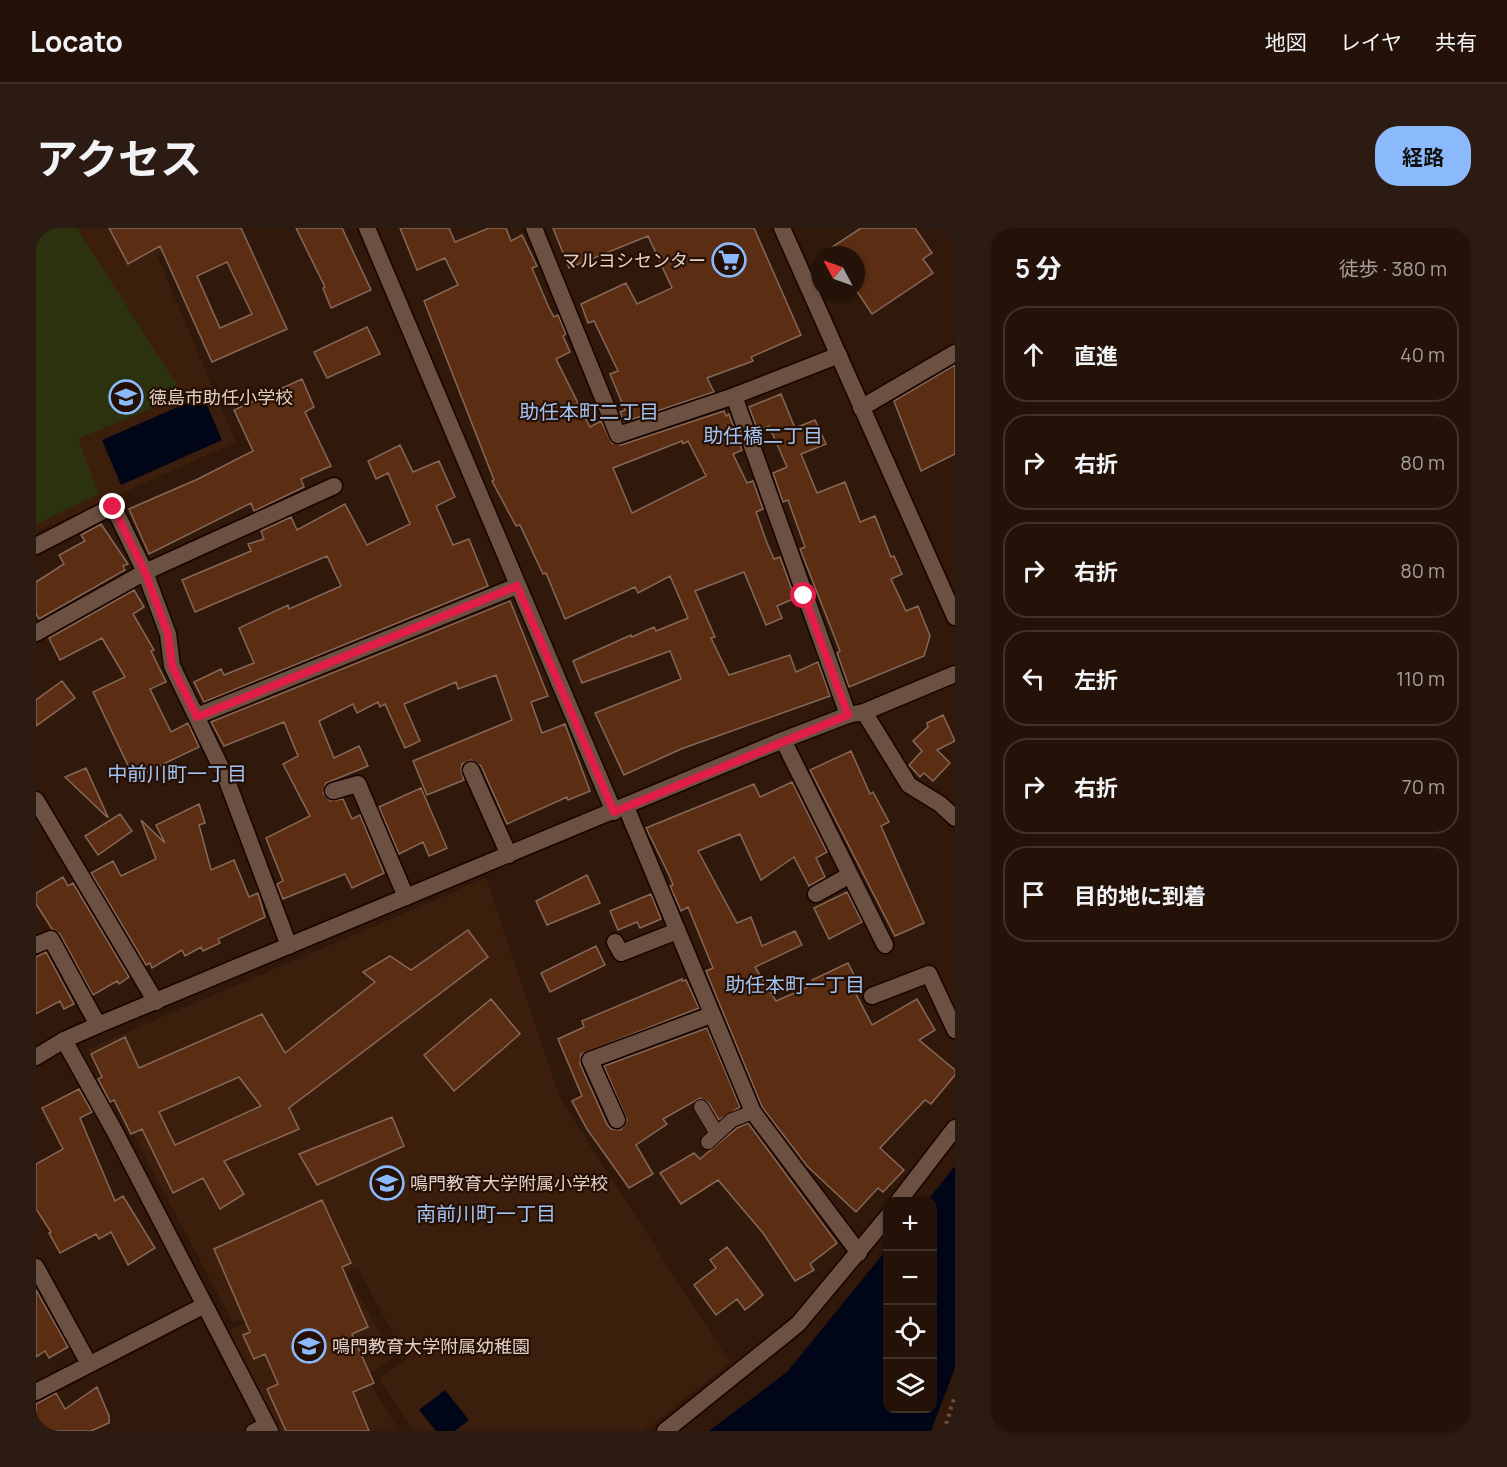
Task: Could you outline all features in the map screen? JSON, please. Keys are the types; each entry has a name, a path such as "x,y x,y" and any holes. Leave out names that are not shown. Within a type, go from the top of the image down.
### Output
{"street":[{"path":"367,228 517,586 677,931 753,1112 859,1252"},
{"path":"534,228 618,435 734,396 839,355"},
{"path":"782,228 955,617"},
{"path":"861,408 955,353"},
{"path":"734,396 856,713 909,785 940,804 955,818"},
{"path":"36,633 145,572 334,486"},
{"path":"36,546 113,507 145,572 168,634 172,666 226,778 290,946"},
{"path":"197,717 517,586"},
{"path":"36,1057 64,1040 406,897 783,740 955,674"},
{"path":"783,740 885,945"},
{"path":"471,770 509,855"},
{"path":"333,791 358,784 406,897"},
{"path":"36,800 156,1002"},
{"path":"816,894 850,875"},
{"path":"615,942 621,953 677,931"},
{"path":"36,945 51,939 99,1025"},
{"path":"872,996 929,974 955,1030"},
{"path":"617,1120 590,1060 711,1015"},
{"path":"64,1040 115,1132 263,1429"},
{"path":"902,1197 955,1128"},
{"path":"665,1431 798,1324 883,1221"},
{"path":"36,1267 89,1364"},
{"path":"36,1392 203,1305"}],"lane":[{"path":"701,1107 712,1137 732,1120 753,1112"}],"path":[{"path":"944,1431 955,1395"}],"shaded area":[{"name":"徳島市助任小学校","path":"36,228 215,228 157,256 236,442 36,532"},
{"name":"鳴門教育大学附属小学校","path":"486,878 560,1098 730,1363 644,1431 413,1431 379,1378 406,1359 358,1268 233,1323 88,1049"},
{"name":"鳴門教育大学附属幼稚園","path":"347,1274 394,1358 366,1376 399,1431 279,1431 224,1333"}],"green space":[{"path":"36,228 77,228 183,395 78,439 99,494 36,524"}],"water":[{"path":"203,396 222,440 121,485 102,440"},
{"path":"955,1166 955,1368 931,1431 709,1431 787,1372 883,1254 883,1413 937,1413 937,1197 930,1197"},
{"path":"445,1390 469,1420 455,1431 436,1431 419,1410"}],"building":[{"path":"109,228 241,228 287,329 212,362 160,246 128,264","holes":["227,262 252,314 220,328 197,276"]},
{"path":"296,228 342,228 371,290 331,308 323,288 325,287"},
{"path":"400,228 449,228 455,242 489,228 506,228 511,241 522,235 537,266 532,268 549,308 554,317 558,315 566,334 563,336 570,352 556,359 590,427 601,421 612,443 621,445 724,411 726,416 729,414 742,450 733,454 747,483 753,481 763,509 756,512 767,543 774,559 780,557 795,598 777,606 782,618 766,625 744,572 695,591 715,637 711,638 729,675 790,655 796,672 818,662 830,696 681,749 624,775 595,713 681,679 670,651 582,683 573,661 631,635 632,637 654,627 656,631 688,618 670,576 638,593 635,587 565,619 546,573 543,574 520,525 516,526 492,481 494,480 424,301 458,285 445,258 417,270","holes":["682,441 683,444 688,441 706,476 632,513 613,468"]},
{"path":"553,228 754,228 801,335 751,357 753,361 707,378 714,392 624,422 620,412 625,410 610,374 618,371 594,321 588,323 581,304 626,283 637,304 672,288 648,236 569,268"},
{"path":"861,228 915,228 932,253 923,259 933,273 872,314 863,300 865,300 865,246 834,246"},
{"path":"367,327 380,354 327,378 314,352"},
{"path":"955,365 955,454 921,471 894,401"},
{"path":"302,379 314,407 305,412 331,466 301,479 304,487 254,511 251,503 149,554 129,509 198,479 253,451 234,410"},
{"path":"781,394 795,428 815,420 826,444 801,454 817,493 845,482 860,522 875,516 891,557 894,556 902,574 891,579 906,611 918,606 930,636 924,656 849,687 837,653 840,651 800,549 805,547 788,500 783,502 773,473 787,467 769,426 758,431 749,407"},
{"path":"400,445 413,472 439,461 455,497 436,506 453,545 469,539 488,586 204,702 194,682 221,669 224,675 254,663 239,628 288,605 289,609 341,586 327,556 195,612 182,580 251,551 248,544 264,539 261,531 291,517 297,530 345,504 367,545 410,524 388,473 376,479 368,461"},
{"path":"101,524 128,564 123,566 125,570 39,619 36,614 36,582 64,564 59,555 85,541 81,535"},
{"path":"134,590 144,607 133,614 154,650 151,651 166,682 150,689 171,732 188,723 199,747 134,778 93,692 125,677 102,638 60,660 49,638"},
{"path":"510,601 548,696 531,702 542,733 565,724 590,791 568,800 567,797 507,824 481,766 471,760 462,764 464,780 427,795 413,761 512,720 496,675 458,689 456,682 404,704 420,741 405,748 385,704 380,707 378,702 357,713 353,704 319,721 334,758 359,746 368,766 326,783 323,793 330,801 343,799 352,819 360,815 384,873 352,888 345,874 283,899 277,884 283,881 266,838 310,816 283,764 298,756 284,722 224,746 211,722"},
{"path":"62,681 75,698 36,726 36,700"},
{"path":"943,715 955,741 937,750 950,763 933,781 924,773 920,777 909,765 922,751 913,741 928,727 927,723"},
{"path":"851,751 870,794 873,792 889,822 881,826 924,923 895,936 810,770"},
{"path":"86,768 108,817 65,777"},
{"path":"792,782 827,852 816,858 825,877 809,886 794,857 761,880 740,834 698,851 737,923 751,917 762,946 795,931 802,945 755,967 776,1001 815,984 812,980 848,963 861,989 855,992 872,1025 917,999 935,1030 919,1040 955,1070 955,1075 931,1104 925,1100 880,1148 904,1170 883,1192 878,1188 856,1212 807,1166 762,1107 706,971 713,968 688,907 681,911 670,886 673,885 670,877 646,828 754,784 760,797"},
{"path":"421,788 447,848 429,856 423,842 399,854 379,807"},
{"path":"199,804 205,823 199,825 211,870 234,860 249,897 258,893 265,917 218,939 220,943 203,951 201,947 185,956 182,950 152,968 150,963 146,965 91,873 113,861 121,876 156,859 141,820 165,843 156,825"},
{"path":"120,814 132,831 98,855 85,836"},
{"path":"587,875 600,903 547,925 536,901"},
{"path":"63,877 68,886 73,883 129,977 93,995 60,934 52,929 36,904 36,893"},
{"path":"847,892 862,922 829,939 814,908"},
{"path":"651,894 661,919 640,928 637,922 618,930 610,911"},
{"path":"468,930 488,957 289,1108 299,1129 224,1161 244,1194 220,1209 203,1178 173,1193 142,1129 131,1134 114,1100 110,1102 98,1079 102,1077 91,1054 125,1037 139,1068 262,1014 285,1053 375,982 363,972 390,956 411,970","holes":["239,1077 261,1106 175,1145 159,1112"]},
{"path":"596,946 605,965 550,992 541,973"},
{"path":"46,952 74,1004 64,1009 60,1001 36,1014 36,957"},
{"path":"682,979 682,981 686,980 699,1008 581,1054 580,1064 607,1124 611,1129 621,1130 627,1120 604,1066 707,1028 740,1107 719,1120 708,1102 700,1098 663,1119 667,1124 636,1145 653,1174 629,1188 587,1129 572,1101 582,1096 558,1039 584,1027 582,1021"},
{"path":"491,999 520,1034 454,1091 424,1055"},
{"path":"79,1089 92,1112 80,1118 115,1201 123,1196 155,1248 128,1265 111,1232 99,1239 96,1234 60,1253 49,1233 51,1232 36,1209 36,1164 63,1149 42,1108"},
{"path":"392,1117 404,1146 317,1185 299,1154"},
{"path":"748,1123 837,1243 810,1264 814,1270 795,1281 763,1233 718,1180 681,1204 660,1173 694,1153 700,1159 737,1128"},
{"path":"322,1200 351,1263 342,1267 368,1327 352,1334 374,1383 353,1392 369,1431 286,1431 267,1389 278,1384 265,1354 254,1359 243,1335 250,1332 214,1249"},
{"path":"727,1247 763,1295 745,1310 737,1299 716,1315 694,1285 716,1268 710,1260"},
{"path":"36,1290 68,1347 49,1358 45,1351 36,1357"},
{"path":"97,1387 109,1416 109,1423 91,1431 36,1431 36,1404 56,1393 65,1409"}],"place":[{"name":"マルヨシセンター","path":"729,260"},
{"name":"徳島市助任小学校","path":"126,397"},
{"name":"鳴門教育大学附属小学校","path":"387,1183"},
{"name":"鳴門教育大学附属幼稚園","path":"309,1346"}],"district":[{"name":"助任本町二丁目","path":"589,411"},
{"name":"助任橋二丁目","path":"763,435"},
{"name":"中前川町一丁目","path":"177,773"},
{"name":"助任本町一丁目","path":"795,984"},
{"name":"南前川町一丁目","path":"486,1213"}],"route":[{"path":"113,507 145,572 168,634 172,666 197,717 517,586 614,812 848,715 804,596"}]}
